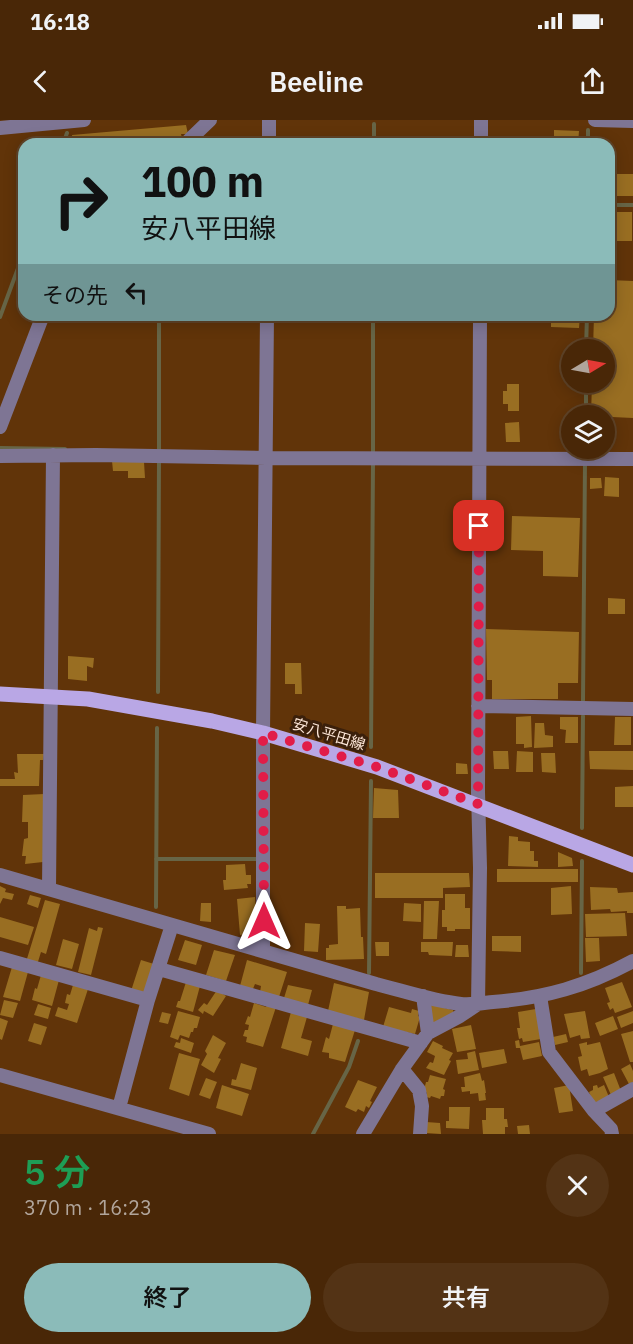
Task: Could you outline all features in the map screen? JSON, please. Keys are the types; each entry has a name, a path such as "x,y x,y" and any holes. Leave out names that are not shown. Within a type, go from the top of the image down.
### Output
{"main road":[{"name":"安八平田線","path":"0,694 88,699 212,721 263,733 377,767 633,865"}],"street":[{"path":"0,128 84,120"},
{"path":"191,138 210,120"},
{"path":"268,138 269,120"},
{"path":"481,120 481,138"},
{"path":"595,120 633,121"},
{"path":"0,427 41,321"},
{"path":"263,951 267,321"},
{"path":"478,1004 480,321"},
{"path":"49,889 53,454"},
{"path":"0,456 53,454 266,458 633,459"},
{"path":"478,706 633,710"},
{"path":"0,875 376,984 462,1004 511,1001 580,986 633,961"},
{"path":"119,1108 148,1000 172,925"},
{"path":"0,958 148,1000"},
{"path":"159,969 424,1038"},
{"path":"423,996 424,1038"},
{"path":"540,996 549,1052 594,1111 611,1129 612,1134"},
{"path":"363,1134 402,1069 424,1038 478,1004"},
{"path":"402,1069 419,1090 422,1106 420,1134"},
{"path":"0,1075 209,1134"},
{"path":"594,1111 633,1089"}],"building":[{"path":"186,125 188,134 181,134 182,138 72,138 72,135"},
{"path":"554,130 579,131 578,138 554,138"},
{"path":"615,174 633,174 633,196 615,196"},
{"path":"615,212 632,212 632,241 615,241"},
{"path":"615,280 633,281 633,418 615,417 615,405 591,405 592,393 615,393 615,339 593,339 594,321 615,321"},
{"path":"551,321 580,321 579,328 551,327"},
{"path":"507,384 519,384 519,411 508,411 508,404 503,404 503,391 507,391"},
{"path":"519,422 520,442 506,442 505,423"},
{"path":"112,461 144,462 145,478 128,478 128,471 113,471"},
{"path":"605,477 619,478 619,497 604,496"},
{"path":"590,478 601,478 602,488 590,489"},
{"path":"512,516 580,518 578,577 543,576 543,551 511,550"},
{"path":"608,598 625,599 625,614 608,614"},
{"path":"486,629 579,632 578,683 558,683 558,699 492,699 492,680 487,680"},
{"path":"68,656 94,658 93,668 87,666 87,681 68,679"},
{"path":"285,663 301,663 302,694 295,694 295,684 285,684"},
{"path":"531,716 532,747 524,748 524,744 516,744 516,717"},
{"path":"560,717 578,717 578,743 565,743 566,730 560,729"},
{"path":"615,717 631,717 631,745 614,745"},
{"path":"535,723 544,723 545,735 553,736 553,747 534,748"},
{"path":"493,751 508,751 509,769 494,769"},
{"path":"517,751 533,752 533,772 516,772"},
{"path":"589,751 633,751 633,770 590,769"},
{"path":"541,753 555,753 556,773 542,772"},
{"path":"17,754 44,754 43,760 40,760 39,786 0,786 0,779 15,779 14,772 18,773"},
{"path":"456,763 467,764 468,774 456,774"},
{"path":"633,786 633,807 615,807 615,787"},
{"path":"374,788 398,790 399,818 373,818"},
{"path":"44,794 43,862 25,864 26,856 22,856 24,839 28,838 28,822 22,822 23,795"},
{"path":"509,836 518,837 518,841 530,842 530,851 534,851 534,861 538,861 538,867 508,866"},
{"path":"558,852 572,858 573,866 558,867"},
{"path":"245,864 246,875 251,875 251,884 247,884 248,888 224,890 226,865"},
{"path":"497,869 578,869 578,882 497,882"},
{"path":"375,873 469,873 470,887 443,888 443,898 375,898"},
{"path":"0,886 6,889 5,892 14,894 12,900 3,898 0,904"},
{"path":"571,886 572,914 551,915 551,888"},
{"path":"590,887 617,888 618,893 633,892 633,913 611,912 610,909 591,910"},
{"path":"445,894 465,894 465,908 470,908 470,929 447,931 447,927 442,927"},
{"path":"30,895 41,898 38,908 27,904"},
{"path":"255,897 257,933 240,935 237,899"},
{"path":"45,900 60,904 46,954 41,952 37,965 26,962"},
{"path":"424,901 439,901 437,939 423,939"},
{"path":"201,903 211,903 211,922 200,921"},
{"path":"404,903 421,904 421,922 403,921"},
{"path":"337,906 346,906 346,909 360,908 364,959 326,960 326,948 329,948 329,945 338,944"},
{"path":"625,913 627,936 586,937 585,914"},
{"path":"0,917 34,927 28,945 0,937"},
{"path":"305,923 320,924 318,952 304,951"},
{"path":"98,927 103,928 91,975 78,972 89,928 97,931"},
{"path":"492,936 521,936 521,952 492,951"},
{"path":"585,938 599,938 600,961 586,962"},
{"path":"63,939 79,944 72,969 56,965"},
{"path":"185,940 202,945 196,965 178,960"},
{"path":"375,942 389,942 389,956 376,956"},
{"path":"421,942 453,942 452,956 429,955 428,952 421,952"},
{"path":"456,945 468,945 469,957 455,957"},
{"path":"214,950 235,955 226,981 206,975"},
{"path":"141,960 154,964 145,994 131,991"},
{"path":"247,960 287,972 279,997 260,992 261,986 255,984 252,991 240,986"},
{"path":"12,967 28,972 20,1001 3,997"},
{"path":"41,975 59,980 52,1006 32,1000"},
{"path":"186,982 200,986 193,1012 176,1007"},
{"path":"622,982 632,1007 615,1013 613,1008 610,1010 607,1003 610,1002 605,988"},
{"path":"334,983 369,992 364,1020 328,1011"},
{"path":"73,985 88,989 77,1023 55,1016 58,1007 67,1010 69,1004 65,1003 67,994 70,995"},
{"path":"288,985 312,990 308,1005 284,998"},
{"path":"217,990 226,996 213,1016 204,1011 203,1014 198,1010 204,1003 207,1005"},
{"path":"4,1000 18,1003 13,1018 0,1015"},
{"path":"254,1003 276,1007 263,1047 246,1042 247,1037 243,1036 245,1030 248,1030 249,1025 245,1024 248,1016 250,1017"},
{"path":"38,1004 51,1008 48,1019 34,1015"},
{"path":"428,1004 453,1010 454,1014 431,1024"},
{"path":"389,1007 411,1013 412,1009 419,1011 418,1016 420,1017 415,1034 383,1027"},
{"path":"536,1009 541,1039 523,1042 522,1038 519,1039 517,1028 520,1028 518,1012"},
{"path":"178,1011 200,1017 197,1028 194,1028 189,1038 180,1035 178,1040 170,1037"},
{"path":"585,1011 590,1038 581,1039 580,1035 570,1038 564,1014"},
{"path":"633,1011 633,1023 621,1028 617,1017"},
{"path":"162,1012 171,1014 168,1024 159,1022"},
{"path":"291,1012 307,1017 301,1038 312,1041 308,1056 281,1048"},
{"path":"613,1016 618,1029 600,1036 595,1023"},
{"path":"0,1018 8,1021 2,1040 0,1039"},
{"path":"34,1023 47,1027 41,1045 28,1041"},
{"path":"333,1024 355,1030 345,1062 329,1058 329,1053 322,1052"},
{"path":"471,1025 476,1049 457,1052 452,1029"},
{"path":"633,1031 633,1062 630,1062 621,1034"},
{"path":"566,1034 568,1042 555,1045 553,1037"},
{"path":"213,1035 226,1043 218,1058 221,1059 214,1073 201,1065"},
{"path":"181,1038 194,1043 191,1053 174,1047 176,1042 180,1043"},
{"path":"519,1040 520,1046 539,1042 542,1056 523,1060 520,1048 516,1048 515,1041"},
{"path":"433,1041 453,1053 444,1075 426,1068 430,1062 433,1063 435,1056 427,1052"},
{"path":"587,1042 587,1045 600,1042 608,1069 589,1076 587,1069 581,1071 578,1057 582,1056 579,1044"},
{"path":"504,1049 507,1063 482,1068 479,1053"},
{"path":"475,1051 479,1070 458,1074 456,1060 468,1059 467,1053"},
{"path":"179,1053 200,1059 189,1096 169,1089"},
{"path":"241,1063 257,1068 251,1090 231,1085 232,1079 236,1080"},
{"path":"630,1064 633,1071 633,1082 629,1084 621,1069"},
{"path":"480,1073 482,1081 484,1080 486,1100 479,1101 478,1093 462,1092 461,1087 465,1087 464,1077"},
{"path":"614,1073 621,1091 611,1095 603,1077"},
{"path":"430,1075 446,1079 443,1089 445,1090 444,1096 440,1099 426,1097 427,1093 424,1090"},
{"path":"206,1078 217,1082 210,1099 199,1095"},
{"path":"358,1080 377,1087 369,1108 366,1106 364,1112 358,1109 356,1112 345,1107"},
{"path":"222,1085 249,1094 242,1116 216,1108"},
{"path":"569,1085 573,1111 559,1113 554,1088"},
{"path":"597,1085 598,1088 604,1085 609,1097 594,1103 589,1092 593,1090 593,1086"},
{"path":"449,1107 470,1107 469,1129 446,1128 446,1121 449,1121"},
{"path":"486,1108 504,1108 504,1119 507,1119 508,1127 505,1127 505,1134 483,1134 482,1120 486,1120"},
{"path":"426,1122 440,1123 441,1134 426,1133"},
{"path":"529,1125 530,1134 518,1134 517,1126"}],"waterway":[{"path":"374,124 374,138"},
{"path":"588,130 588,138"},
{"path":"65,138 67,133"},
{"path":"615,205 633,205"},
{"path":"0,317 18,268"},
{"path":"159,321 159,452"},
{"path":"373,321 373,453"},
{"path":"586,339 587,321"},
{"path":"586,393 586,405"},
{"path":"0,448 65,449"},
{"path":"158,692 159,460"},
{"path":"583,701 585,462"},
{"path":"371,747 373,463"},
{"path":"582,828 583,716"},
{"path":"156,907 157,728"},
{"path":"369,973 371,781"},
{"path":"156,859 257,859"},
{"path":"581,973 582,861"},
{"path":"313,1134 349,1067 358,1041"}],"route":[{"path":"264,921 263,733 377,767 478,804 479,526"}]}
